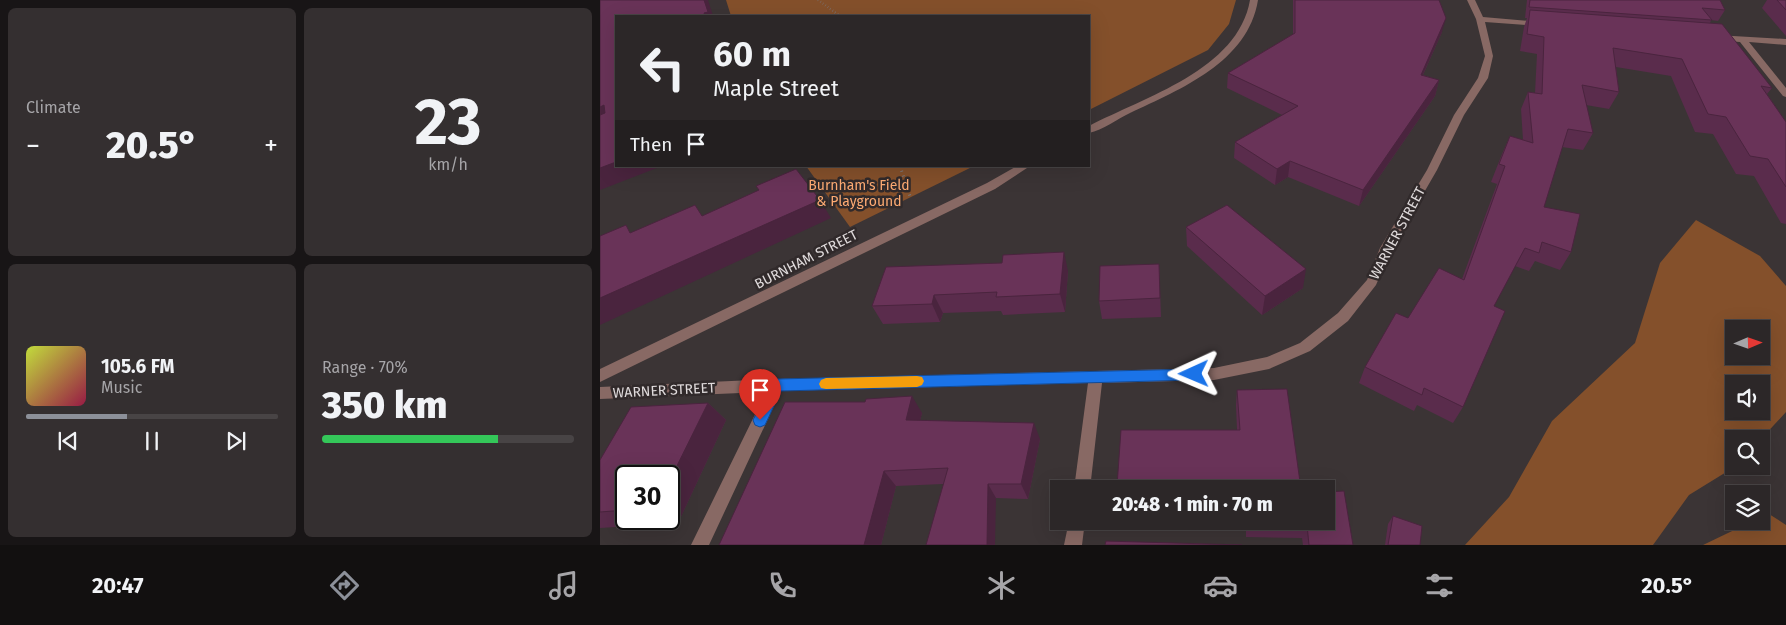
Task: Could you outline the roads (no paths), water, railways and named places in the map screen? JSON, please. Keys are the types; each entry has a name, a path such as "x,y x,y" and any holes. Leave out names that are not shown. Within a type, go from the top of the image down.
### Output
{"street":[{"path":"1090,130 1182,84 1213,65 1238,39 1250,19 1254,0"},
{"name":"WARNER STREET","path":"600,393 777,385 1214,374 1269,363 1305,347 1343,316 1372,282 1386,248 1432,170 1459,115 1483,78 1489,56 1480,19 1471,0"},
{"path":"1480,19 1548,24"},
{"path":"1704,37 1786,42"},
{"path":"1743,40 1786,94"},
{"name":"BURNHAM STREET","path":"600,376 762,299 991,186 1023,167"},
{"path":"1083,480 1096,376"},
{"path":"700,545 777,385"},
{"path":"1073,545 1076,530"}],"park label":[{"name":"Burnham's Field & Playground","path":"859,194"}]}
